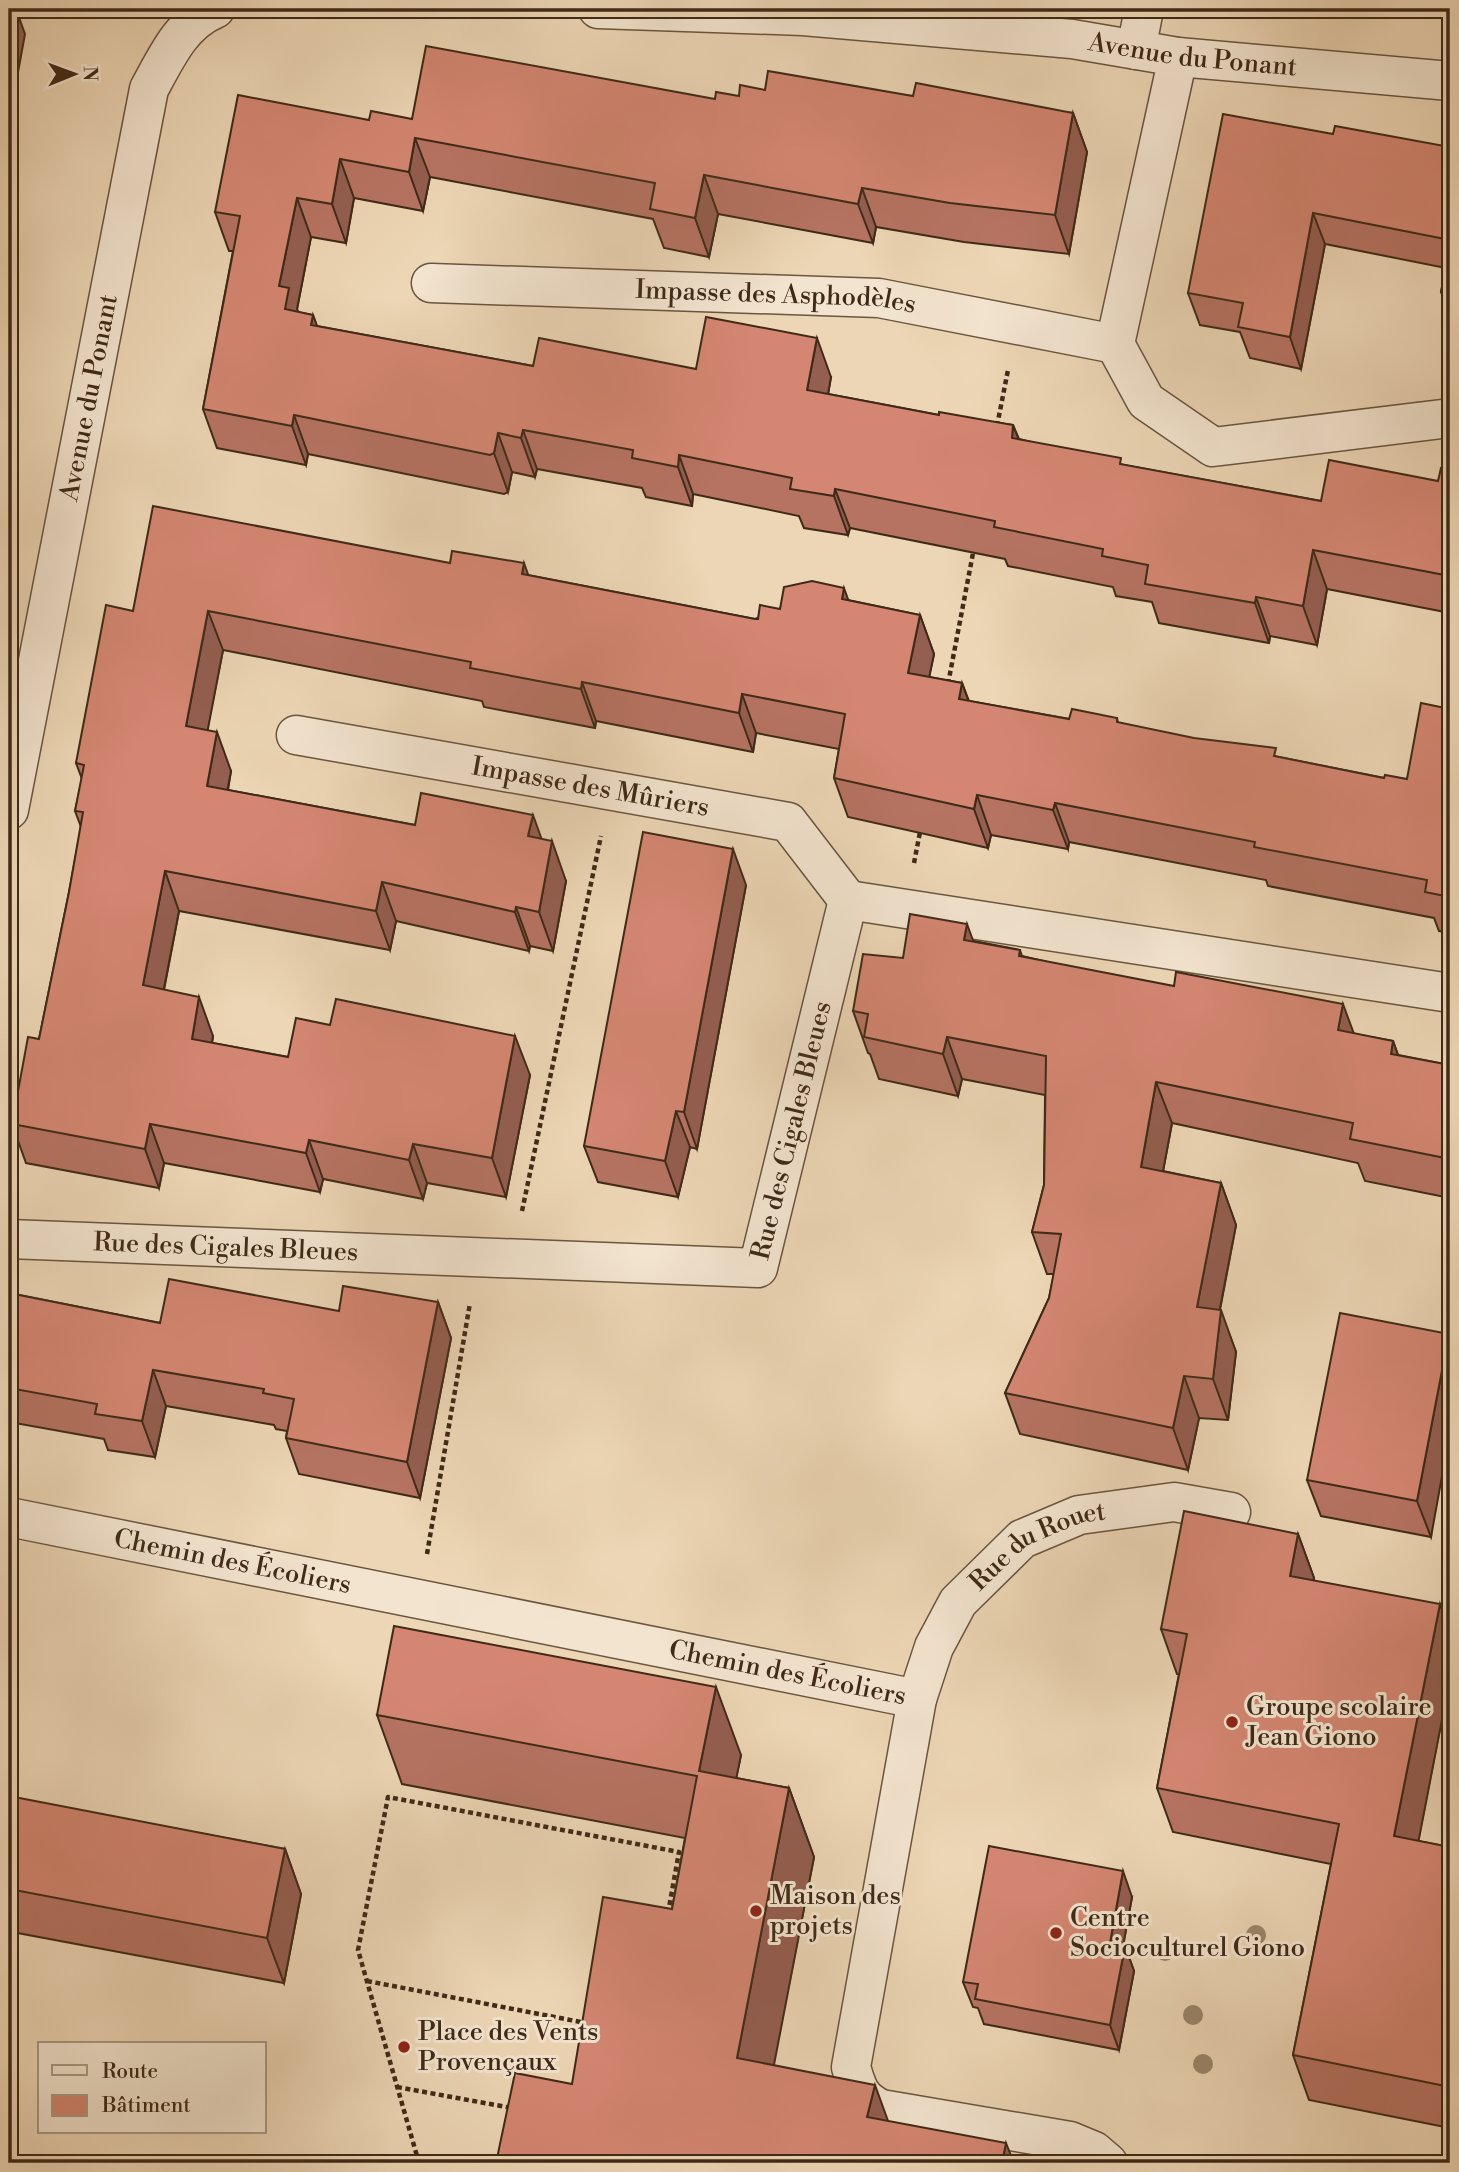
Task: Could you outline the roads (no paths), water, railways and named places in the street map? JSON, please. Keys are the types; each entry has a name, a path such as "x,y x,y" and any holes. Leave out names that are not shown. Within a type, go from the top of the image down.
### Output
{"street":[{"name":"Avenue du Ponant","path":"9,810 23,652 149,89 173,46 188,26 197,16 215,9"},
{"name":"Avenue du Ponant","path":"598,9 803,16 1072,39 1178,57 1450,81"},
{"path":"1136,50 1144,9"},
{"path":"1178,57 1115,344 1146,401 1213,447 1450,418"},
{"name":"Impasse des Asphodèles","path":"432,283 879,298 1115,344"},
{"name":"Impasse des Mûriers","path":"296,736 788,822 848,900"},
{"path":"848,900 1450,993"},
{"name":"Rue des Cigales Bleues","path":"9,1239 758,1268 848,900"},
{"name":"Rue du Rouet","path":"917,1699 934,1647 958,1602 1022,1539 1079,1515 1174,1502 1231,1512"},
{"name":"Chemin des Écoliers","path":"9,1517 917,1699 851,2067 857,2090 866,2102 881,2109 1070,2141 1094,2151 1108,2163"}],"place":[{"name":"Groupe scolaire Jean Giono","path":"1232,1722"},
{"name":"Maison des projets","path":"756,1911"},
{"name":"Centre Socioculturel Giono","path":"1056,1933"},
{"name":"Place des Vents Provençaux","path":"404,2047"}]}
